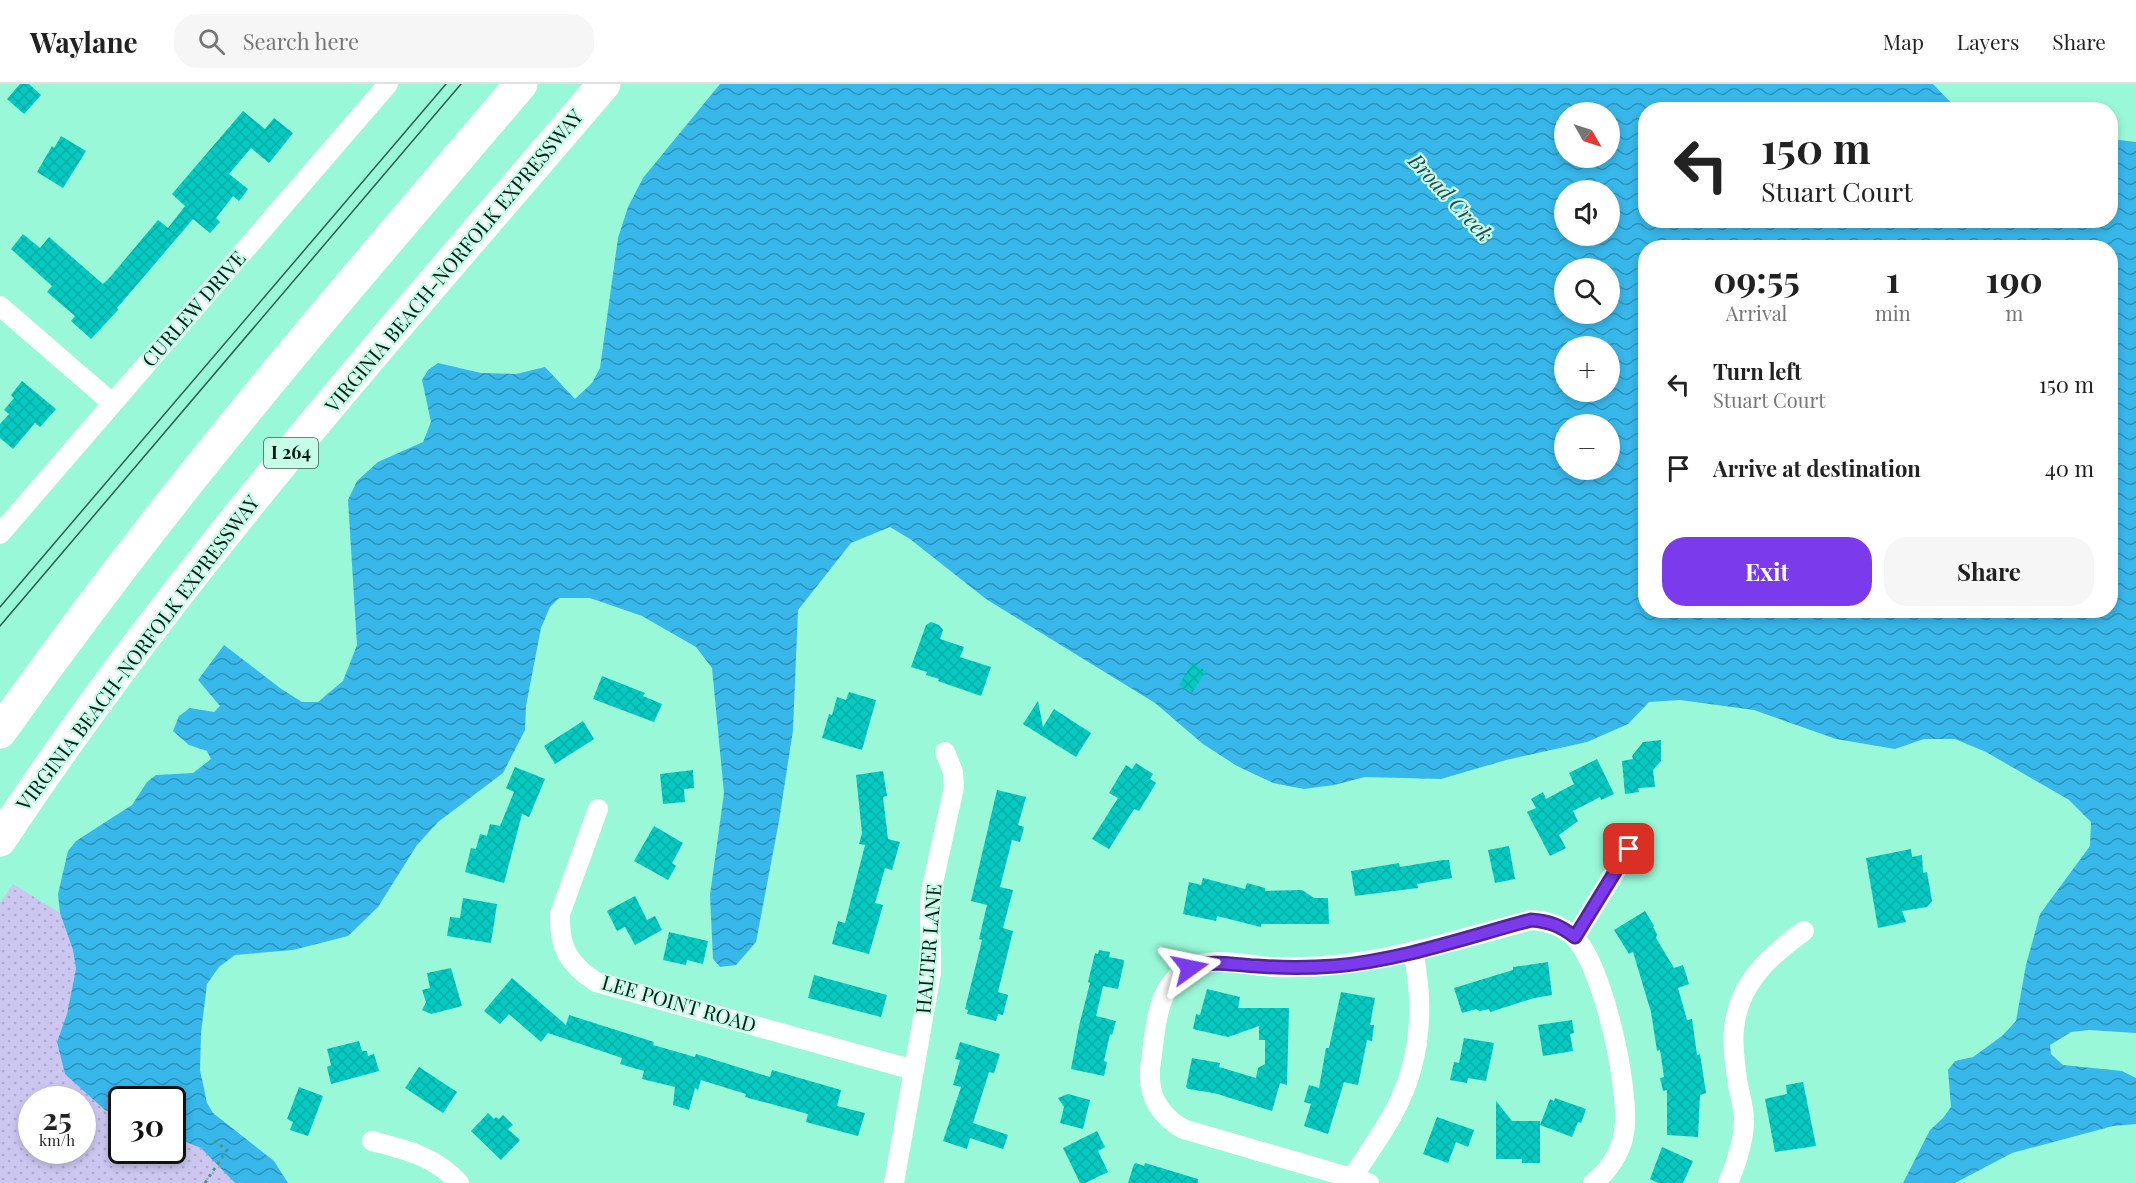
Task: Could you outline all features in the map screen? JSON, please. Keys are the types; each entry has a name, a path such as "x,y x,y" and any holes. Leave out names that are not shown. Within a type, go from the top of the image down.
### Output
{"highway":[{"path":"0,732 102,593 200,467 325,315 521,84"},
{"name":"VIRGINIA BEACH-NORFOLK EXPRESSWAY","path":"0,840 83,720 192,576 277,469 604,84"}],"street":[{"name":"CURLEW DRIVE","path":"0,534 388,84"},
{"path":"0,306 112,403"},
{"name":"HALTER LANE","path":"894,1183 931,973 931,892 954,787 953,772 945,752"},
{"name":"LEE POINT ROAD","path":"598,809 560,914 563,946 571,961 582,973 596,982 914,1070"},
{"path":"1575,937 1629,849"},
{"path":"1413,951 1419,1003 1412,1071 1357,1181 1183,1129 1170,1122 1160,1111 1152,1094 1149,1080 1160,1002 1165,991 1175,979 1190,968 1207,963 1290,968 1335,966 1387,959 1413,951 1531,920 1546,921 1564,928 1575,937 1585,951 1611,1023 1623,1083 1626,1110 1624,1134 1618,1152 1608,1168 1593,1183"},
{"path":"1728,1183 1741,1143 1744,1121 1733,1030 1738,1006 1746,986 1760,968 1780,948 1804,931"},
{"path":"372,1141 419,1154 438,1163 459,1183"}],"path":[{"path":"205,1183 227,1150 212,1139"}],"shaded area":[{"path":"13,884 60,913 73,950 76,969 67,1014 57,1042 88,1086 18,1086 18,1164 96,1164 96,1097 108,1111 108,1164 186,1164 186,1142 201,1148 235,1183 0,1183 0,903"}],"water":[{"name":"Broad Creek","path":"720,84 1933,84 1950,102 1638,102 1638,228 2118,228 2118,140 2136,142 2136,1033 2089,1030 2071,1032 2050,1045 2051,1054 2063,1065 2122,1071 2136,1078 2136,1124 2113,1126 2012,1153 1955,1183 1903,1183 1930,1130 1951,1107 1948,1070 1955,1061 1973,1057 2002,1036 2016,1021 2026,965 2040,914 2090,846 2091,822 2069,800 1986,752 1955,739 1924,739 1895,749 1836,739 1754,710 1680,700 1649,702 1628,724 1587,742 1506,760 1441,779 1365,777 1334,785 1304,789 1273,783 1237,766 1203,744 1155,703 986,599 910,539 890,527 851,543 798,610 793,730 779,821 756,942 736,965 720,967 713,959 710,895 724,793 712,668 696,647 642,616 590,598 559,598 550,607 541,628 526,706 525,730 503,773 438,822 417,845 378,907 348,936 293,950 235,955 219,967 207,984 201,1033 200,1070 207,1103 213,1113 274,1161 288,1183 235,1183 201,1148 186,1142 186,1086 108,1086 108,1111 105,1110 96,1102 96,1086 78,1086 65,1074 57,1042 67,1014 76,969 73,950 60,913 58,894 68,851 76,841 132,805 147,782 156,775 193,773 211,759 207,751 189,745 173,731 179,716 190,708 214,712 220,706 198,680 224,645 302,702 318,702 343,681 357,645 348,500 357,481 378,462 423,442 431,422 422,380 428,370 438,363 481,373 516,374 545,367 575,399 592,383 600,368 618,238 628,207 643,178"}],"building":[{"path":"20,84 29,84 41,95 24,114 7,99"},
{"path":"243,111 265,129 274,118 293,133 269,163 251,148 229,174 248,189 239,201 233,196 216,218 220,222 210,233 193,219 91,339 71,321 75,316 47,292 52,286 11,249 23,234 40,248 49,237 103,284 158,220 168,228 185,206 172,194"},
{"path":"61,136 86,151 63,188 37,172 52,146 54,148"},
{"path":"22,381 56,409 40,427 35,423 13,449 0,438 0,424 9,414 4,410 14,398 11,395"},
{"path":"931,622 939,625 943,630 940,639 964,647 960,657 991,667 981,696 938,681 939,679 926,675 927,672 911,667 926,625"},
{"path":"1192,663 1206,671 1192,693 1179,685"},
{"path":"602,676 645,693 643,696 662,704 654,722 593,699"},
{"path":"849,692 876,700 862,750 822,738 837,697 846,700"},
{"path":"1038,701 1043,727 1054,709 1091,733 1076,757 1023,724"},
{"path":"583,721 594,739 555,764 544,746"},
{"path":"1661,740 1661,761 1653,770 1655,787 1638,788 1639,792 1625,794 1622,761 1633,759 1632,756 1643,742"},
{"path":"1597,759 1614,794 1601,800 1600,797 1573,811 1578,821 1559,835 1566,848 1550,856 1527,812 1536,808 1531,799 1543,792 1546,799 1574,784 1569,773"},
{"path":"1136,763 1153,774 1150,779 1156,783 1139,811 1134,809 1109,849 1092,839 1118,798 1109,793 1126,765 1132,769"},
{"path":"515,767 545,779 529,817 522,814 504,883 465,872 471,848 476,849 480,834 487,836 490,824 500,826 514,792 506,788"},
{"path":"693,770 694,788 684,789 685,802 663,804 660,774"},
{"path":"883,771 887,796 883,797 888,839 900,842 892,870 885,868 875,903 883,905 869,954 832,944 838,921 845,923 865,845 859,844 862,833 856,775"},
{"path":"997,790 1026,797 1018,825 1024,827 1020,842 1012,840 1000,887 1013,890 1003,928 1013,931 998,992 1008,995 1003,1015 998,1014 996,1021 967,1014 968,1010 965,1009 982,940 979,939 987,905 971,901"},
{"path":"654,826 683,843 672,863 676,866 668,880 634,861"},
{"path":"1509,846 1515,879 1495,883 1488,850"},
{"path":"1911,849 1912,857 1922,855 1923,873 1927,872 1932,901 1927,907 1902,911 1906,922 1878,928 1866,858"},
{"path":"1449,860 1452,878 1417,884 1418,888 1355,896 1351,871 1399,863 1400,867"},
{"path":"1203,878 1245,889 1247,883 1265,888 1265,891 1302,890 1314,898 1328,898 1329,924 1261,924 1261,927 1217,916 1216,921 1183,914 1189,882 1201,885"},
{"path":"635,896 647,920 655,916 662,930 635,945 625,927 617,931 607,911"},
{"path":"463,898 497,904 491,943 447,936 450,917 460,918"},
{"path":"1645,911 1654,926 1656,938 1674,968 1683,965 1689,984 1678,988 1687,1020 1692,1019 1706,1093 1700,1095 1698,1137 1667,1135 1667,1090 1663,1091 1660,1078 1664,1077 1651,1012 1633,952 1629,954 1614,930"},
{"path":"669,932 708,941 703,964 687,960 686,965 663,960"},
{"path":"1099,950 1110,952 1109,957 1124,960 1118,989 1103,986 1096,1016 1116,1021 1112,1035 1110,1034 1104,1061 1107,1062 1104,1076 1071,1069 1090,983 1088,982 1095,953 1098,954"},
{"path":"1548,962 1552,995 1534,998 1490,1012 1489,1009 1480,1011 1476,1009 1462,1013 1454,988 1513,970 1513,967"},
{"path":"451,968 462,1006 431,1014 422,1010 426,1002 422,990 430,988 427,973"},
{"path":"814,975 887,995 881,1017 808,998"},
{"path":"512,978 566,1025 569,1015 654,1042 653,1045 695,1057 696,1054 770,1077 772,1070 841,1090 837,1106 865,1113 858,1136 806,1122 808,1114 745,1097 746,1094 701,1080 698,1090 695,1088 689,1110 673,1105 675,1087 642,1079 644,1071 620,1064 622,1058 548,1033 541,1042 509,1014 500,1024 484,1011"},
{"path":"1207,989 1240,997 1238,1008 1289,1008 1287,1085 1280,1083 1272,1111 1186,1087 1192,1058 1220,1063 1219,1067 1256,1078 1258,1068 1265,1064 1265,1040 1259,1040 1259,1026 1228,1037 1193,1029 1196,1014 1200,1015"},
{"path":"1341,992 1375,998 1370,1025 1374,1025 1372,1041 1367,1040 1358,1085 1344,1082 1328,1134 1304,1126 1311,1104 1304,1102 1309,1085 1319,1088 1326,1048 1329,1048"},
{"path":"1572,1020 1574,1033 1570,1034 1573,1051 1543,1056 1538,1025"},
{"path":"1464,1038 1494,1043 1486,1081 1468,1078 1467,1083 1450,1080 1454,1062 1459,1063"},
{"path":"359,1041 362,1051 367,1051 368,1056 374,1054 379,1071 331,1084 327,1067 331,1065 327,1049"},
{"path":"960,1042 1000,1054 994,1073 989,1072 973,1123 1008,1135 1003,1149 970,1138 967,1149 943,1141 961,1087 953,1085 960,1060 955,1059"},
{"path":"419,1067 457,1092 443,1113 405,1088"},
{"path":"1803,1082 1816,1146 1775,1152 1765,1099 1787,1094 1786,1085"},
{"path":"299,1087 323,1096 308,1136 290,1130 293,1122 287,1119"},
{"path":"1068,1094 1090,1100 1083,1129 1060,1123 1064,1107 1058,1098"},
{"path":"1555,1098 1586,1109 1572,1137 1540,1125 1550,1099 1554,1101"},
{"path":"1496,1101 1512,1121 1540,1121 1540,1163 1522,1163 1522,1159 1496,1159"},
{"path":"488,1113 494,1119 496,1117 499,1119 503,1115 513,1125 508,1129 520,1140 501,1160 471,1131"},
{"path":"1437,1117 1474,1130 1468,1147 1456,1142 1448,1163 1423,1154"},
{"path":"1097,1131 1105,1147 1098,1151 1108,1172 1085,1183 1080,1183 1063,1148"},
{"path":"1662,1147 1693,1161 1683,1183 1658,1183 1650,1179"},
{"path":"1136,1163 1144,1166 1145,1163 1198,1179 1198,1183 1128,1183"}],"tram line":[{"path":"0,607 446,84"},
{"path":"0,626 461,84"}],"route":[{"path":"1190,968 1220,962 1290,968 1335,966 1387,959 1531,920 1546,921 1564,928 1575,937 1629,849"}]}
